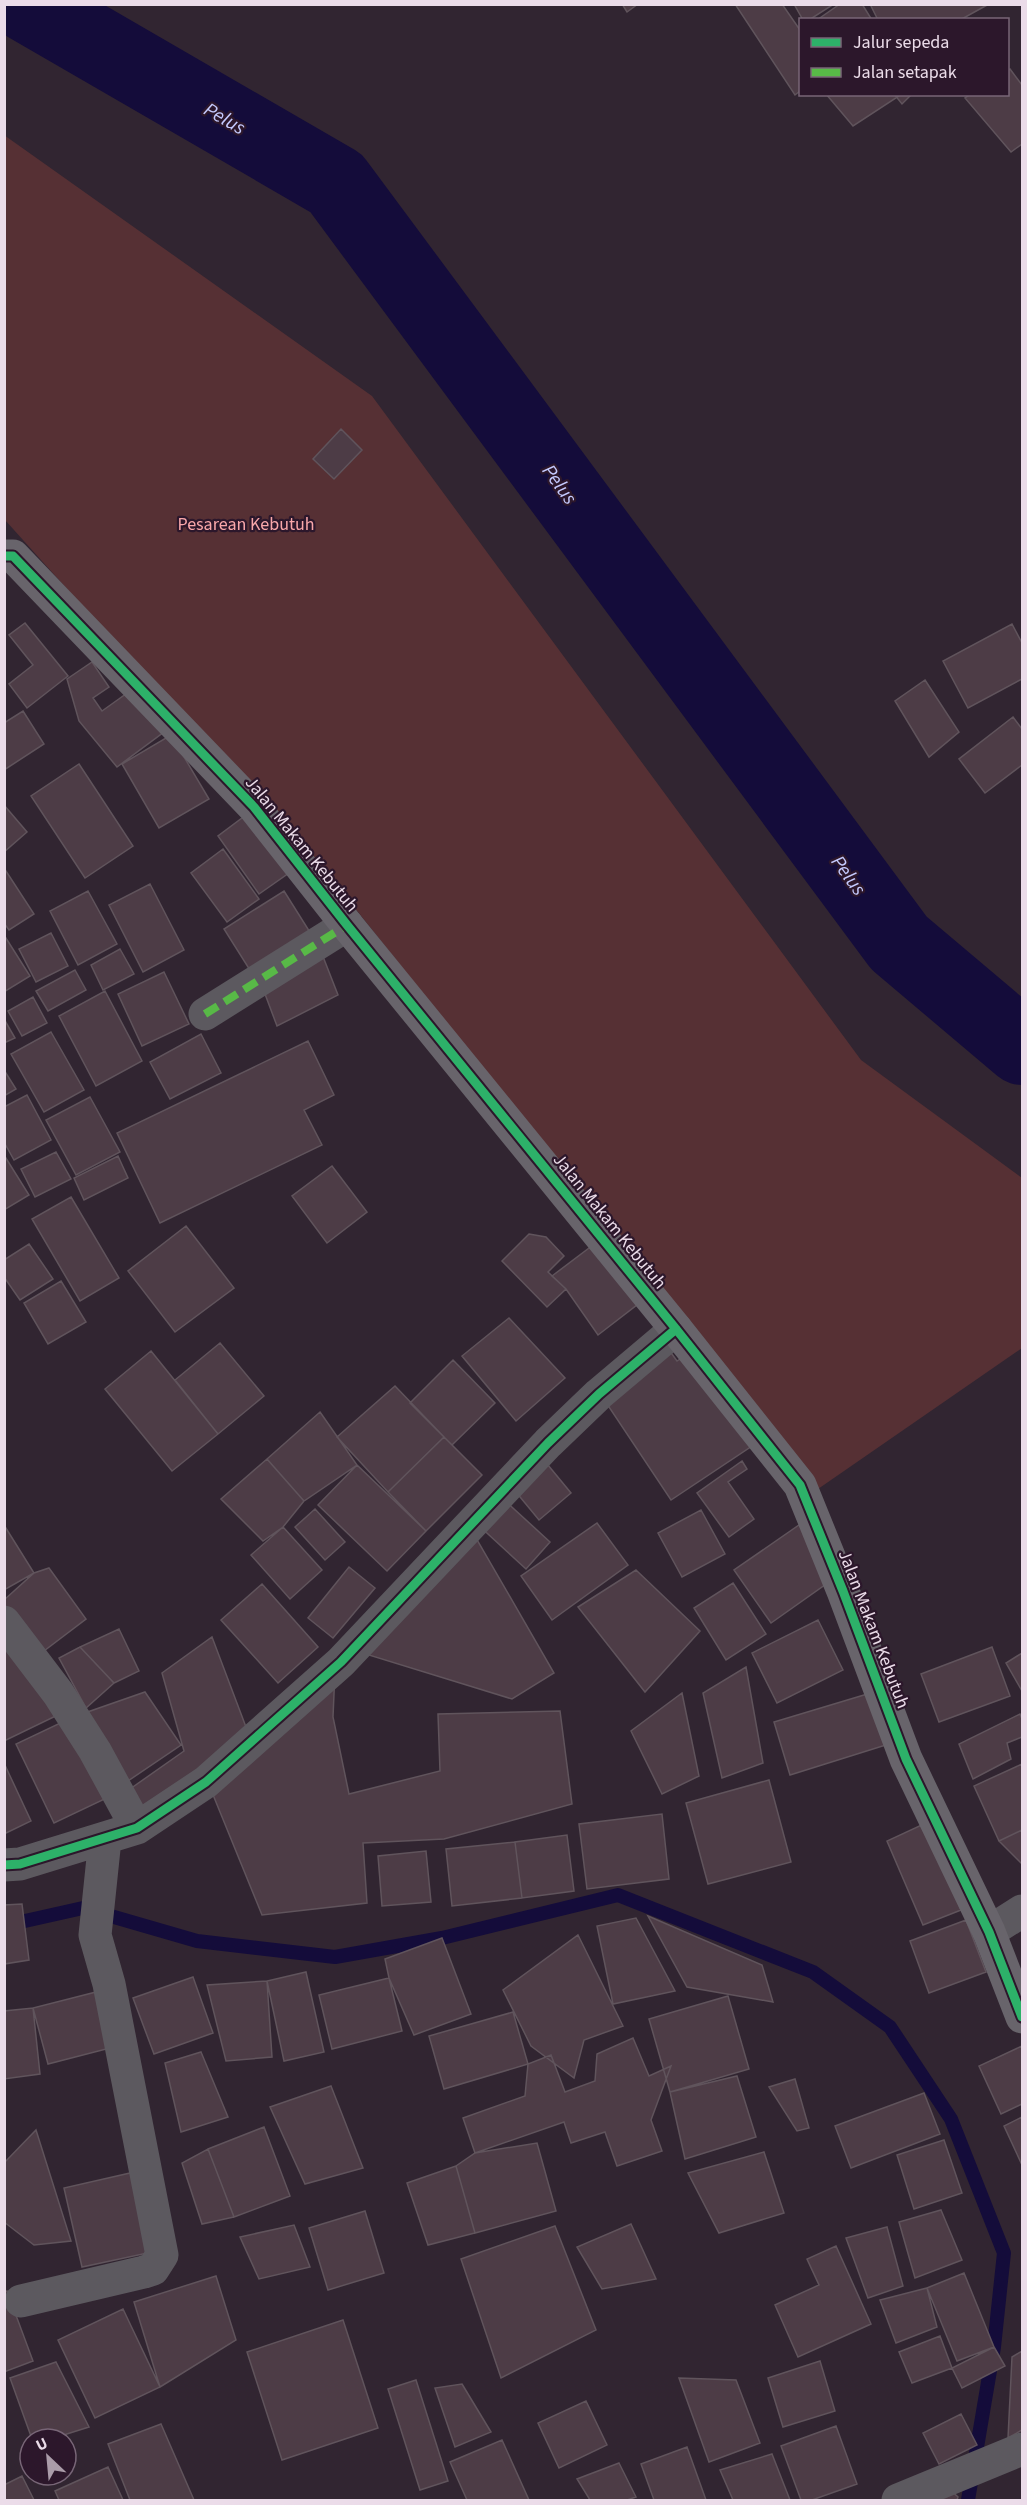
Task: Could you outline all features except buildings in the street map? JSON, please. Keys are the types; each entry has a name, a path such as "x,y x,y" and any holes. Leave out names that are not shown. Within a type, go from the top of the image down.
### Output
{"street":[{"name":"Jalan Makam Kebutuh","path":"4,556 14,556 254,807 800,1485 843,1591 906,1759 989,1932 1023,2017"},
{"path":"205,1014 347,925"},
{"path":"4,1865 20,1864 137,1828 206,1782 341,1662 548,1443 599,1394 676,1329"},
{"path":"4,1622 58,1693 95,1751 137,1828"},
{"path":"21,2301 144,2272 153,2269 162,2255 109,1984 95,1935 105,1839"},
{"path":"989,1932 1023,1911"},
{"path":"898,2500 1023,2449"}],"green space":[{"name":"Pesarean Kebutuh","path":"4,135 372,396 861,1060 1022,1178 1022,1348 818,1489 358,912 5,520"}],"waterway":[{"name":"Pelus","path":"27,4 336,183 899,943 1022,1047"},
{"path":"7,1925 83,1908 197,1941 335,1957 442,1938 618,1895 813,1972 890,2027 951,2119 1004,2253 994,2347 968,2500"}],"marked path":[{"path":"205,1014 347,925"}],"cycle path":[{"path":"4,556 13,556 254,807 800,1485 843,1591 906,1759 989,1932 1022,2017"},
{"path":"4,1865 20,1864 137,1828 206,1782 341,1662 548,1443 599,1394 676,1329"}]}
